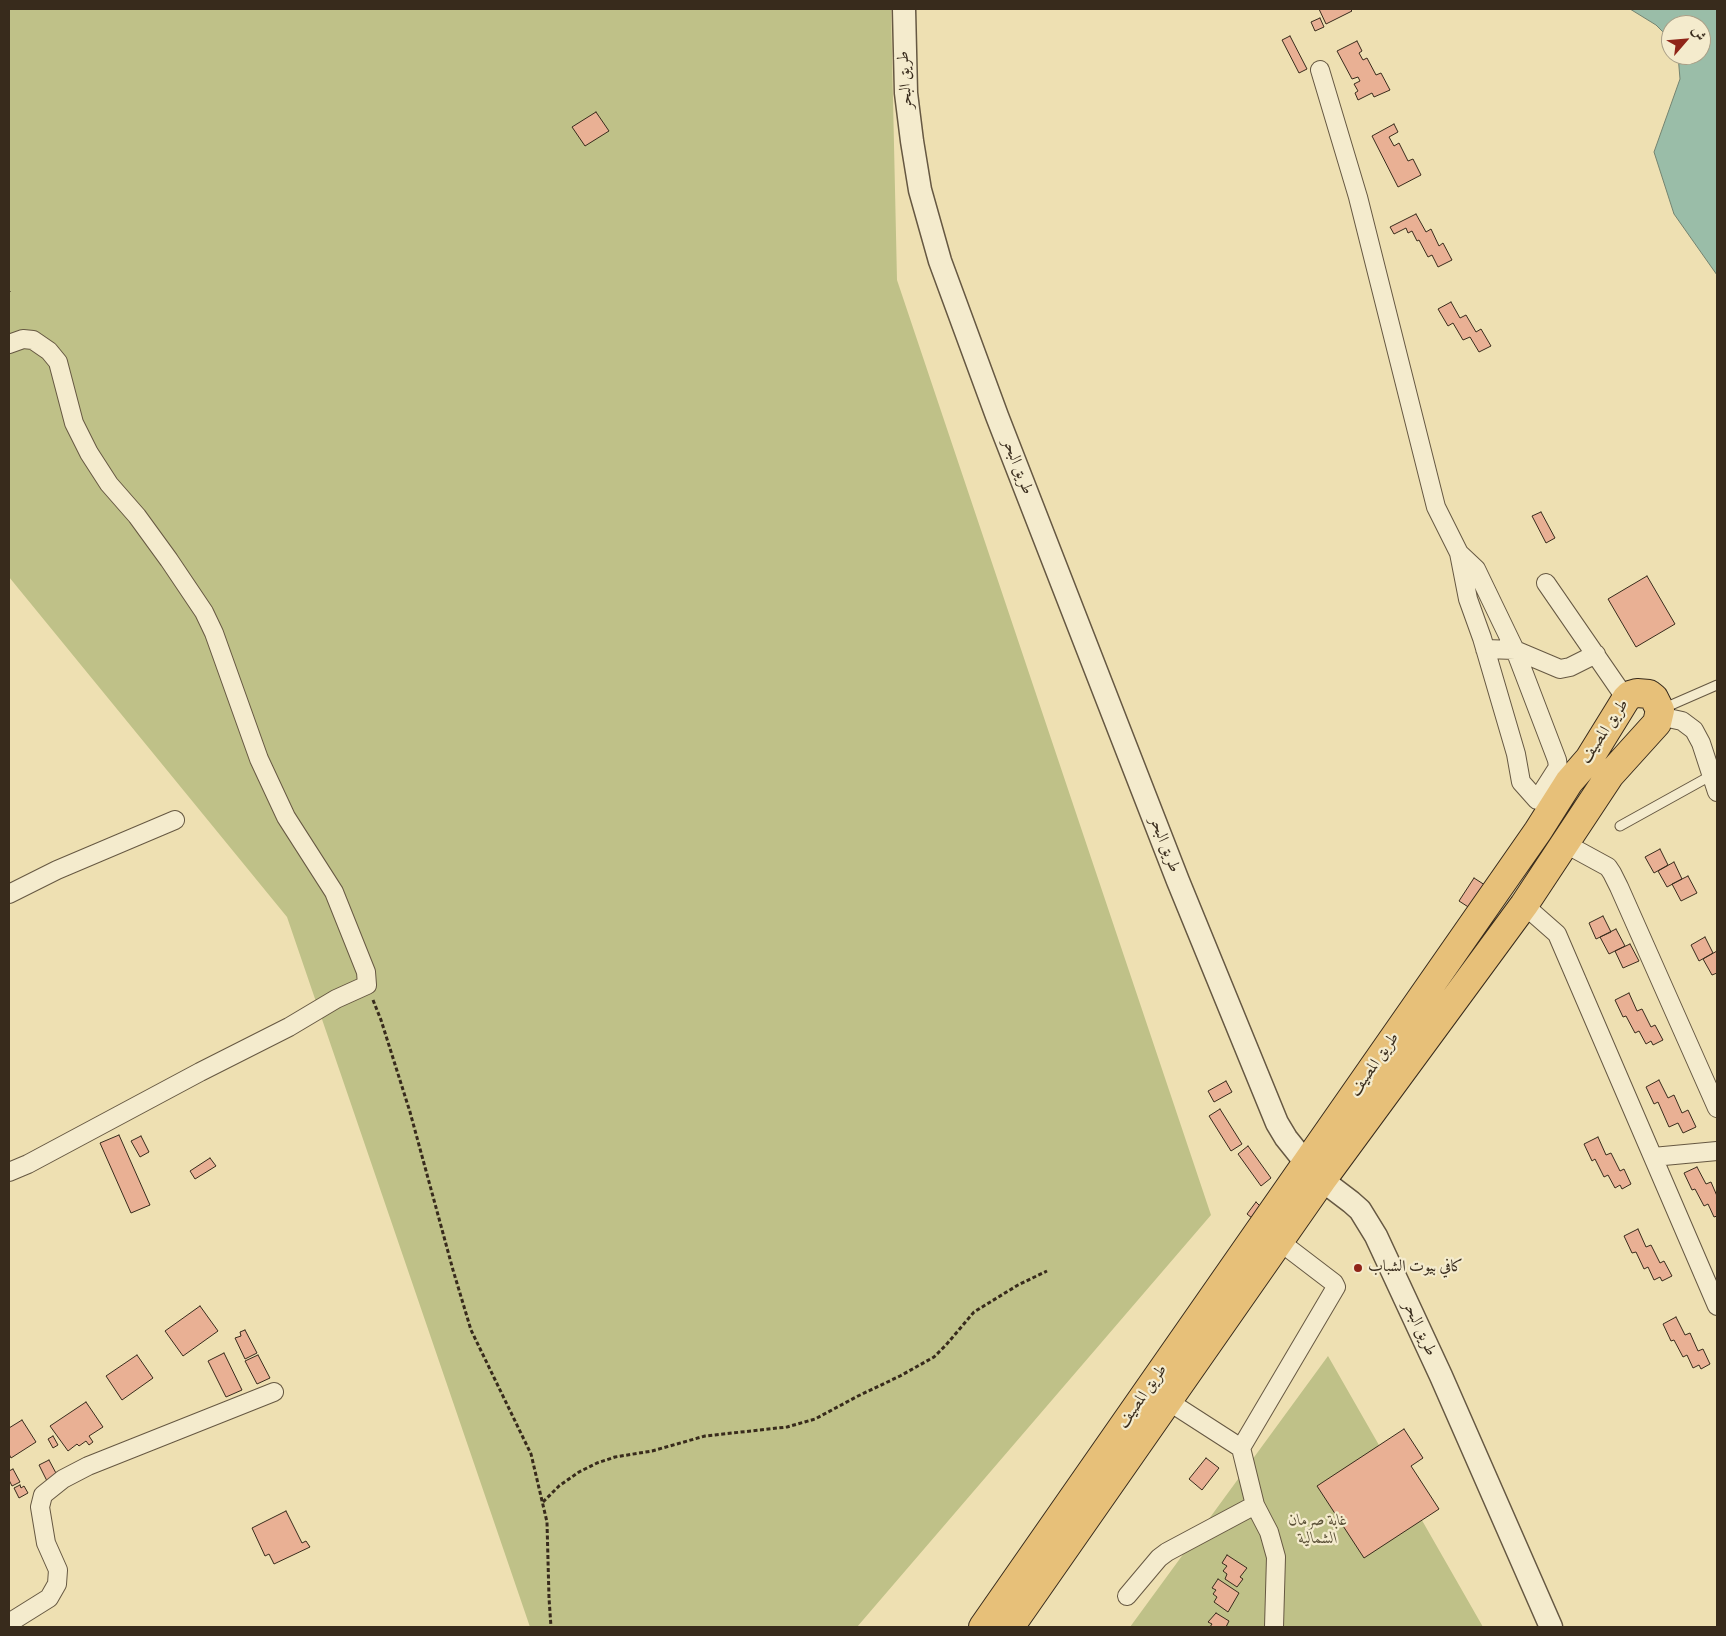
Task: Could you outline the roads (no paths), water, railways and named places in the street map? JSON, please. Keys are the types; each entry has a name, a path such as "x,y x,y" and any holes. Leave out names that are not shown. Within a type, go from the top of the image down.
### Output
{"main road":[{"name":"طريق المصيف","path":"982,1627 1314,1171 1524,905 1592,800 1610,776 1657,722 1660,713 1654,698 1643,692 1630,695 1626,699 1589,759 1569,782 1314,1171 1280,1241 1010,1627"},
{"path":"1589,759 1610,776"},
{"path":"1569,782 1592,800"}],"street":[{"name":"طريق البحر","path":"904,9 906,93 912,141 920,190 940,261 997,416 1178,881 1277,1122 1286,1138 1314,1171 1360,1210 1376,1236 1441,1376 1551,1627"},
{"path":"1320,70 1358,198 1436,507 1458,554 1468,598 1516,754 1521,782 1537,800 1558,767 1515,650 1476,569 1458,554"},
{"path":"9,344 23,339 32,340 49,351 58,362 74,424 89,453 109,484 170,560 204,612 214,633 260,759 286,817 334,892 366,972 367,985 336,999 289,1027 200,1072 28,1164 9,1172"},
{"path":"1546,583 1626,699"},
{"path":"1485,649 1515,650 1560,668 1570,667 1596,654"},
{"path":"1660,713 1682,722 1694,730 1701,743 1715,783"},
{"path":"9,894 57,870 175,820"},
{"path":"1564,843 1608,867 1612,872 1717,1108"},
{"path":"1524,905 1557,934 1717,1306"},
{"path":"1653,1157 1717,1151"},
{"path":"1241,1448 1336,1287 1334,1283 1280,1241"},
{"path":"9,1623 49,1598 57,1584 58,1570 46,1543 40,1507 43,1495 63,1478 88,1466 274,1392"},
{"path":"1168,1401 1241,1448 1255,1505 1269,1532 1276,1557 1274,1627"},
{"path":"1127,1596 1167,1552 1255,1505"}],"lane":[{"path":"1660,713 1717,685"},
{"path":"1620,826 1715,783"}],"place":[{"name":"كافي بيوت الشباب","path":"1358,1268"}],"park label":[{"name":"غابة صرمان الشمالية","path":"1318,1531"}]}
